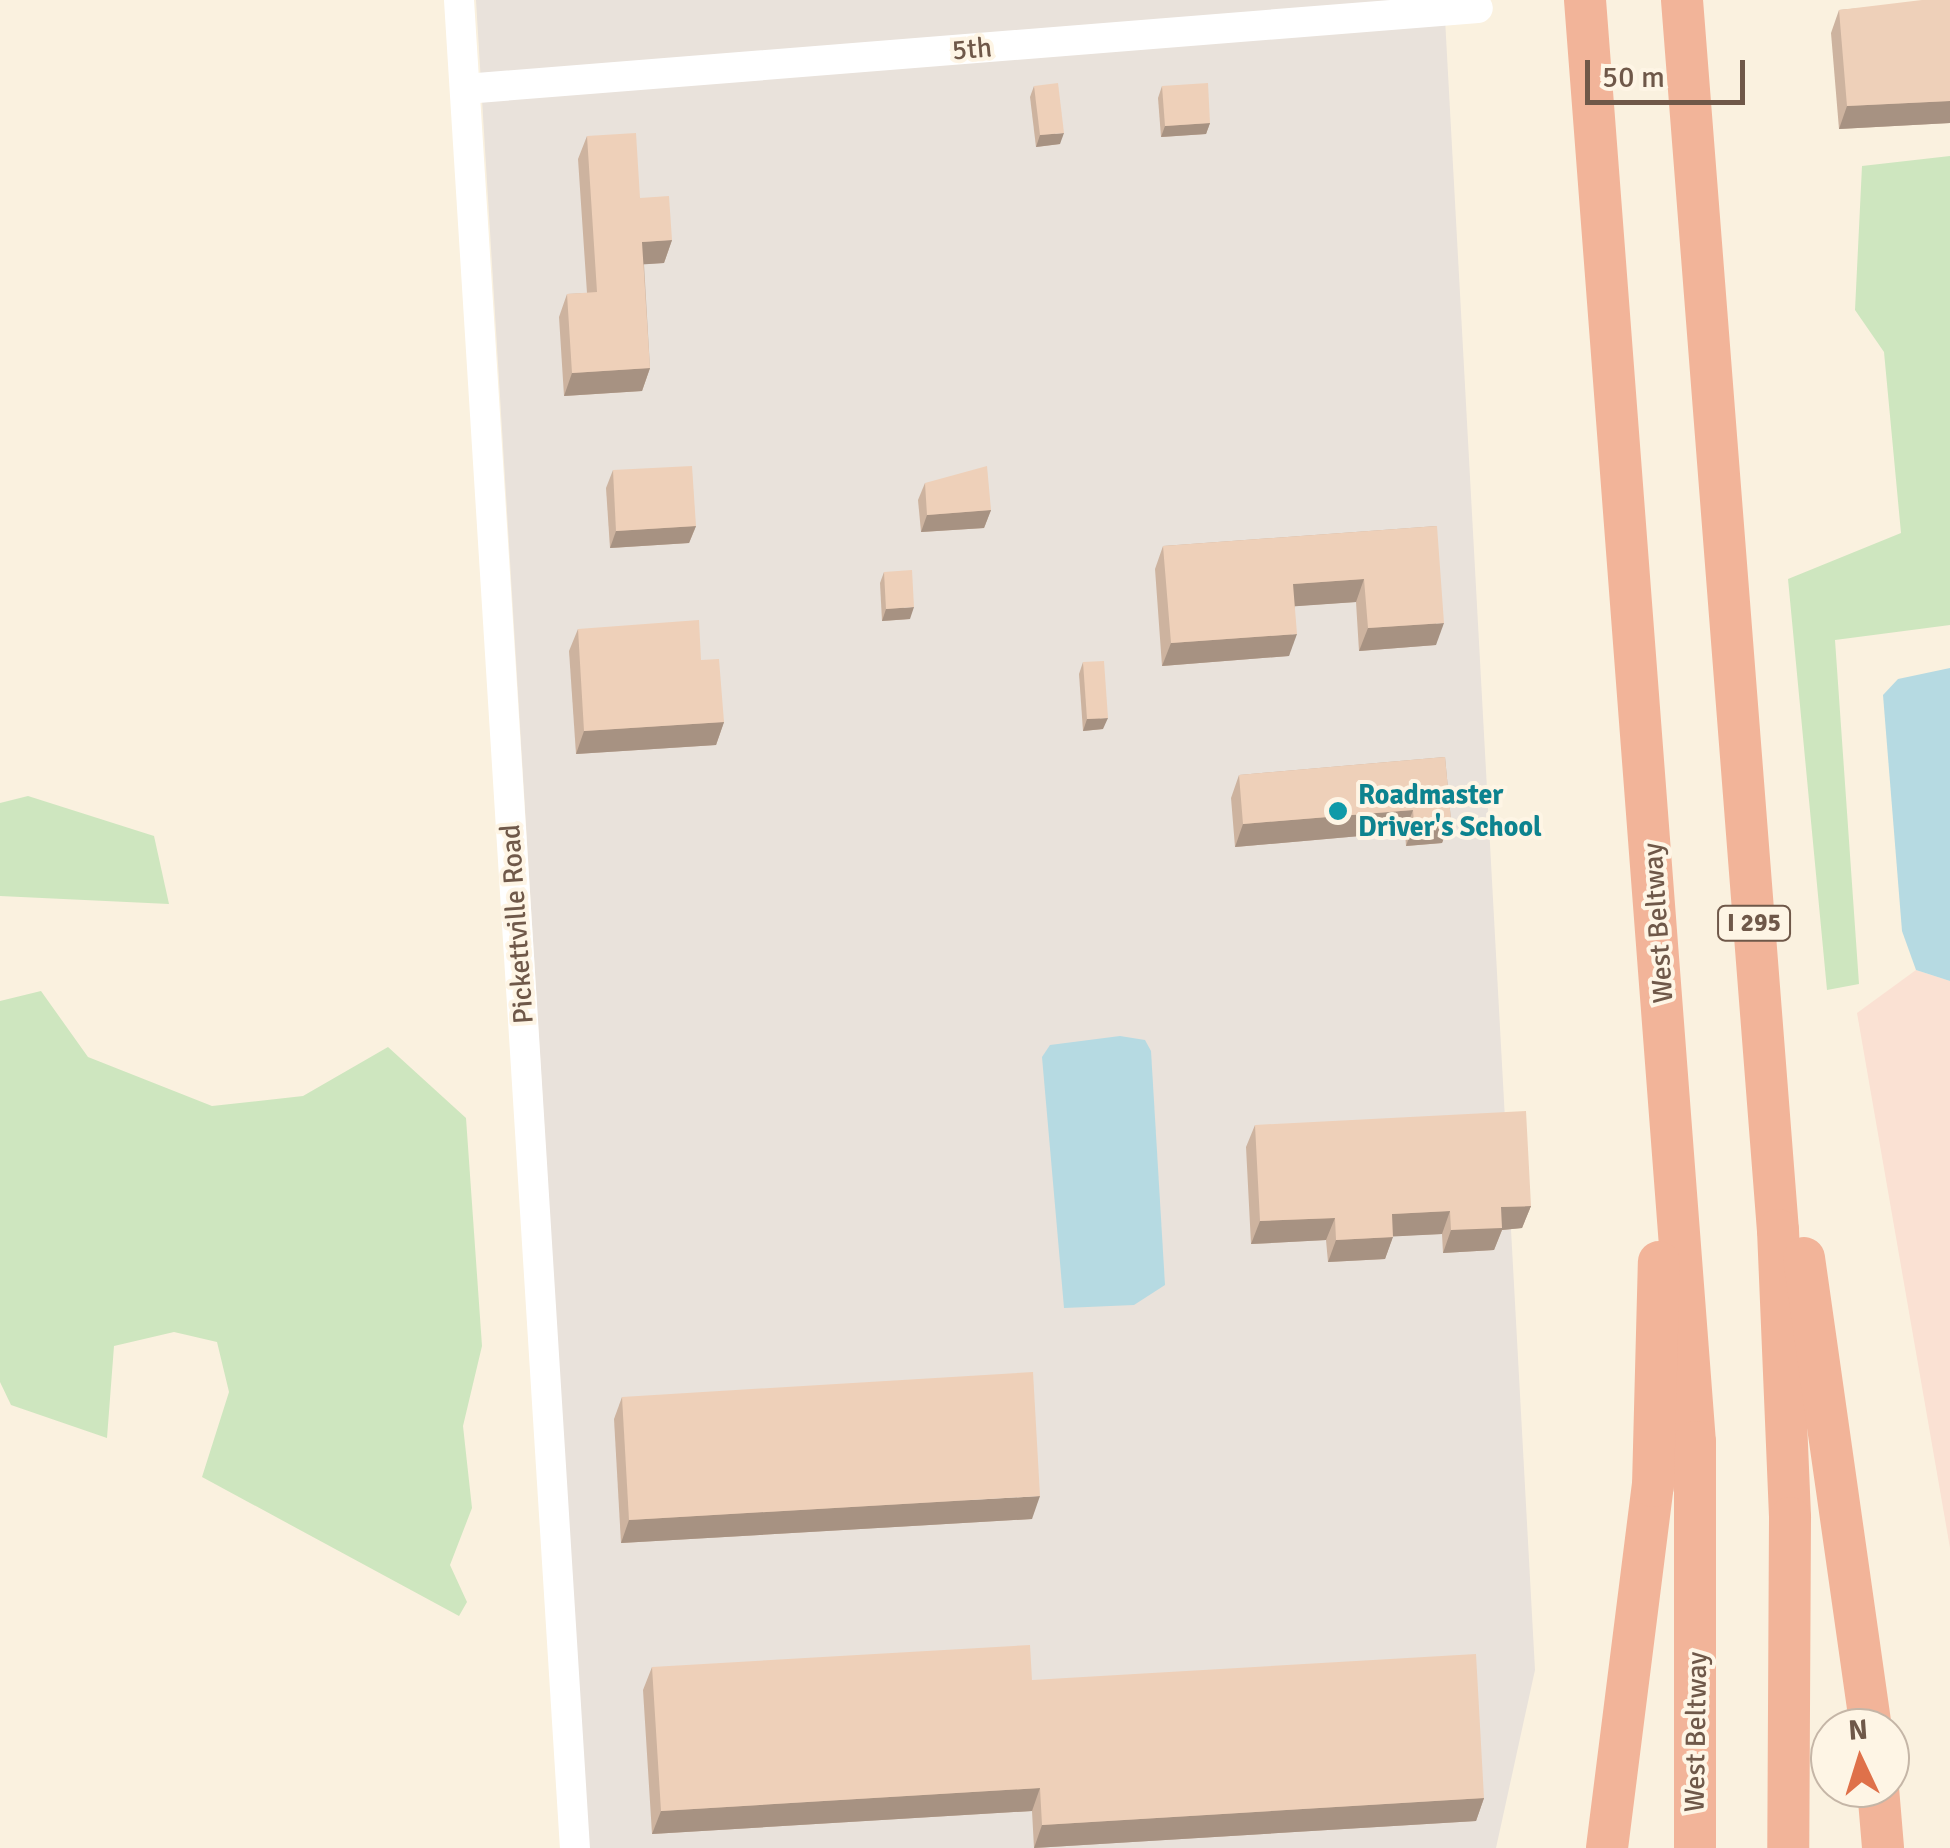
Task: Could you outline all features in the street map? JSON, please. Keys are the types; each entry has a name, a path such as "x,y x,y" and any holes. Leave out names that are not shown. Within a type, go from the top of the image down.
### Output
{"highway":[{"name":"West Beltway","path":"1585,0 1664,1002 1694,1442 1694,1848"},
{"name":"I 295","path":"1682,0 1754,920 1790,1518 1788,1848"},
{"path":"1754,920 1779,1024 1868,1708"},
{"path":"1607,1848 1653,1486 1664,1002"},
{"path":"1880,1808 1883,1848"}],"street":[{"name":"Pickettville Road","path":"459,0 575,1848"},
{"name":"5th","path":"465,89 1478,8"}],"shaded area":[{"path":"476,0 1444,0 1535,1670 1496,1848 588,1848"},
{"path":"1916,970 1950,981 1950,1548 1857,1013"}],"green space":[{"path":"1950,156 1950,625 1835,640 1859,984 1827,990 1788,579 1901,533 1884,352 1855,310 1862,166"},
{"path":"28,796 154,836 169,904 0,896 0,803"},
{"path":"41,991 88,1057 212,1106 303,1096 388,1047 466,1118 482,1346 463,1426 472,1508 450,1565 467,1602 459,1616 202,1477 229,1392 217,1342 174,1332 114,1346 107,1438 11,1405 0,1382 0,1001"}],"water":[{"path":"1950,668 1950,981 1916,970 1902,931 1883,695 1898,679"},
{"path":"1120,1036 1145,1040 1151,1051 1165,1285 1134,1305 1064,1308 1042,1057 1050,1045"}],"building":[{"path":"1950,0 1950,101 1847,106 1839,10"},
{"path":"1058,83 1064,133 1040,135 1034,86"},
{"path":"1208,83 1210,123 1165,126 1162,86"},
{"path":"636,133 640,198 669,196 672,240 642,242 650,368 572,373 567,294 597,292 587,136"},
{"path":"692,466 696,526 616,531 613,470"},
{"path":"987,466 991,510 927,515 925,483"},
{"path":"1437,526 1444,623 1368,628 1364,579 1293,584 1297,634 1171,643 1163,546"},
{"path":"912,570 914,607 886,609 884,572"},
{"path":"699,620 701,660 719,659 724,722 584,731 578,629"},
{"path":"1104,661 1108,718 1087,719 1083,662"},
{"path":"1445,757 1451,820 1414,823 1413,810 1243,824 1239,775"},
{"path":"1526,1111 1531,1206 1501,1207 1502,1228 1451,1230 1450,1211 1392,1214 1393,1237 1336,1240 1335,1218 1260,1221 1255,1125"},
{"path":"1033,1372 1040,1496 629,1520 622,1397"},
{"path":"1030,1645 1032,1680 1476,1654 1484,1798 1042,1825 1040,1788 661,1811 652,1667"}],"place":[{"name":"Roadmaster Driver's School","path":"1338,811"}]}
